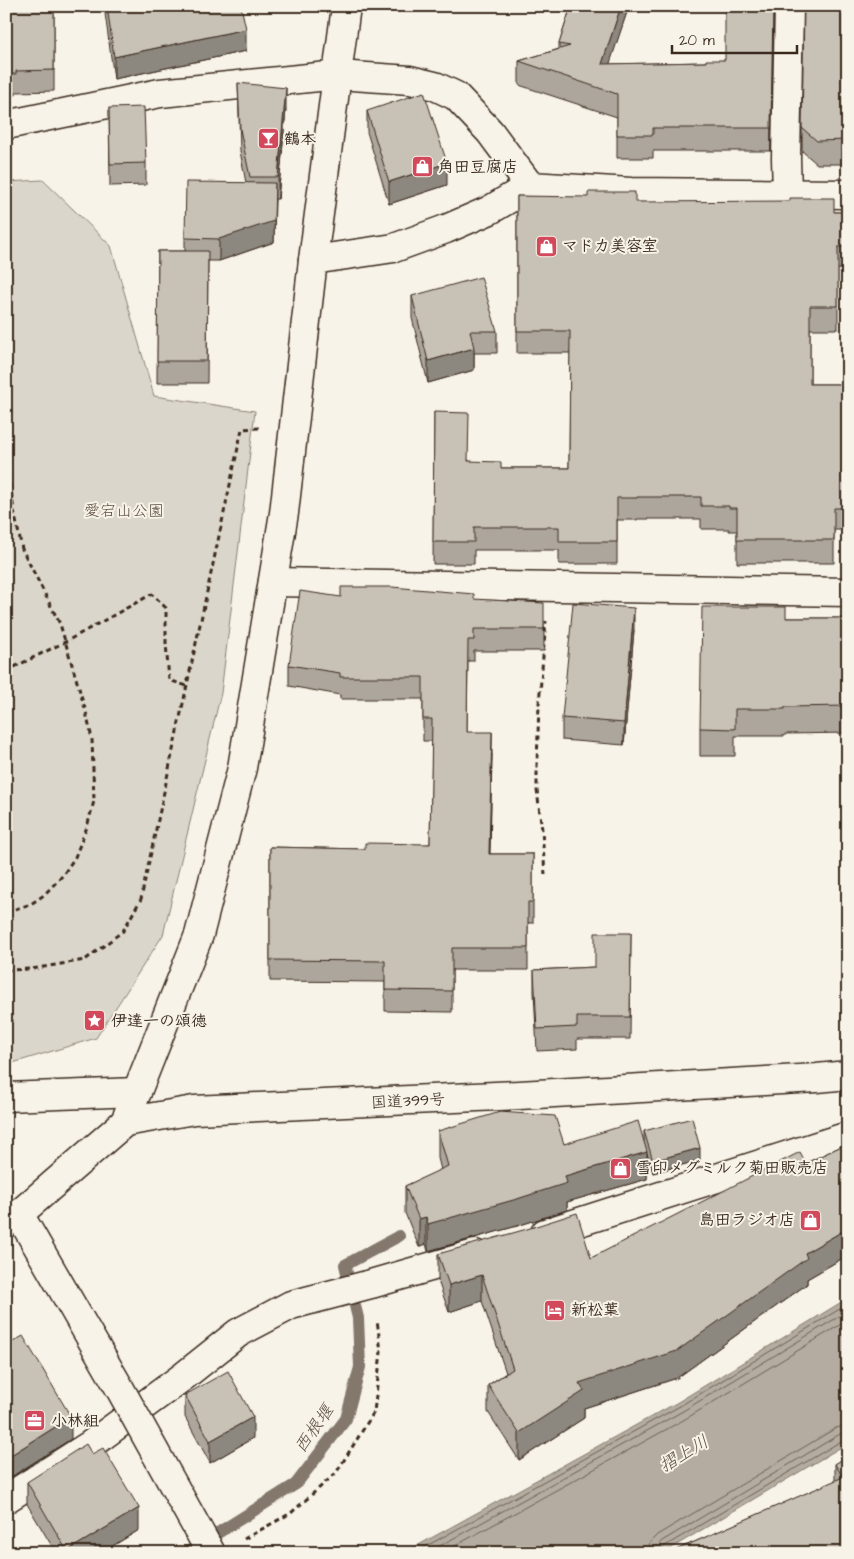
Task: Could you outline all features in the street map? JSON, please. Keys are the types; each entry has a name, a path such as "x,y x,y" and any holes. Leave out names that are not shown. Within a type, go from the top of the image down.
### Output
{"main road":[{"path":"210,1553 119,1387 13,1218 125,1122 199,935 242,768 284,513 346,6"},
{"path":"788,193 786,158 789,6"},
{"path":"6,125 160,93 338,75 410,80 435,86 456,96 490,132 530,186"},
{"path":"314,260 394,248 490,210 530,186 631,192 848,194"},
{"path":"273,582 848,592"},
{"name":"国道399号","path":"125,1122 194,1110 519,1095 848,1075"},
{"path":"6,1097 137,1092"},
{"path":"522,1241 848,1136"},
{"path":"6,1499 90,1445 184,1376 238,1333 291,1305 494,1249"}],"path":[{"path":"6,970 32,969 85,960 123,932 141,899 242,430 294,425"},
{"path":"6,439 8,471 22,549 60,624 86,712 92,739 94,800 87,827 75,857 63,875 44,895 31,904 6,912"},
{"path":"545,875 537,790 539,704 550,587"},
{"path":"6,671 65,642 152,594 166,608 169,680 187,686"},
{"path":"242,1540 291,1514 336,1474 374,1412 381,1352 372,1284"}],"green space":[{"name":"愛宕山公園","path":"43,180 111,246 154,396 255,411 221,693 163,935 96,1038 6,1065 6,182"}],"water":[{"name":"摺上川","path":"848,1298 848,1443 663,1553 404,1553 678,1402"}],"building":[{"path":"6,6 54,6 54,70 16,71 16,74 6,74"},
{"path":"107,6 241,6 246,29 114,57"},
{"path":"571,6 621,6 602,64 725,60 725,6 773,6 771,128 653,128 653,135 617,135 617,94 519,61 570,46 559,44"},
{"path":"804,6 848,6 848,140 817,141 802,128"},
{"path":"238,83 286,88 278,177 250,177 240,129"},
{"path":"424,92 447,163 389,182 367,111"},
{"path":"144,107 146,163 110,164 109,108"},
{"path":"186,182 275,183 274,221 219,239 185,238"},
{"path":"588,192 635,192 635,202 790,201 790,198 834,198 834,212 848,212 848,247 838,247 838,306 810,306 810,384 848,384 846,508 834,508 834,540 737,540 737,508 729,508 729,506 701,506 701,497 637,497 617,498 617,542 559,542 559,527 474,527 474,542 433,542 434,412 469,413 468,461 501,462 501,468 569,468 570,331 517,331 517,196 588,197"},
{"path":"158,251 208,251 207,361 157,361"},
{"path":"481,277 497,331 470,331 474,348 428,361 412,296"},
{"path":"341,587 392,587 474,594 474,599 544,603 544,629 474,629 474,640 468,640 467,732 492,732 489,854 533,854 533,902 528,902 528,948 452,948 452,991 385,990 385,961 270,960 270,847 365,849 365,843 430,844 432,719 423,719 423,677 340,677 340,673 289,665 300,591 341,597"},
{"path":"573,603 634,608 624,723 562,718"},
{"path":"702,607 786,607 786,618 848,618 848,706 735,709 735,729 700,728"},
{"path":"595,933 631,933 630,1017 577,1017 577,1027 537,1029 534,970 595,967"},
{"path":"500,1112 555,1116 564,1144 638,1121 647,1152 565,1176 567,1183 517,1199 428,1224 426,1217 419,1219 405,1186 448,1166 438,1131"},
{"path":"692,1118 700,1148 653,1161 644,1131"},
{"path":"848,1143 848,1228 805,1253 807,1258 677,1351 579,1383 584,1391 519,1433 488,1385 513,1369 482,1275 449,1285 438,1254 577,1213 591,1258 800,1152 806,1163"},
{"path":"23,1336 71,1417 11,1455 6,1447 6,1346"},
{"path":"228,1371 253,1417 210,1441 185,1395"},
{"path":"86,1444 92,1454 103,1448 139,1508 67,1551 27,1482"},
{"path":"848,1456 848,1548 837,1553 677,1553 676,1550 843,1477 835,1464"}],"waterway":[{"name":"西根堰","path":"186,1553 296,1484 346,1419 360,1367 358,1318 345,1265 399,1236"}],"place":[{"name":"鶴本","path":"268,139"},
{"name":"角田豆腐店","path":"422,167"},
{"name":"マドカ美容室","path":"546,246"},
{"name":"伊達一の頌徳","path":"95,1021"},
{"name":"雪印メグミルク菊田販売店","path":"620,1168"},
{"name":"島田ラジオ店","path":"811,1220"},
{"name":"新松葉","path":"555,1310"},
{"name":"小林組","path":"35,1421"}]}
